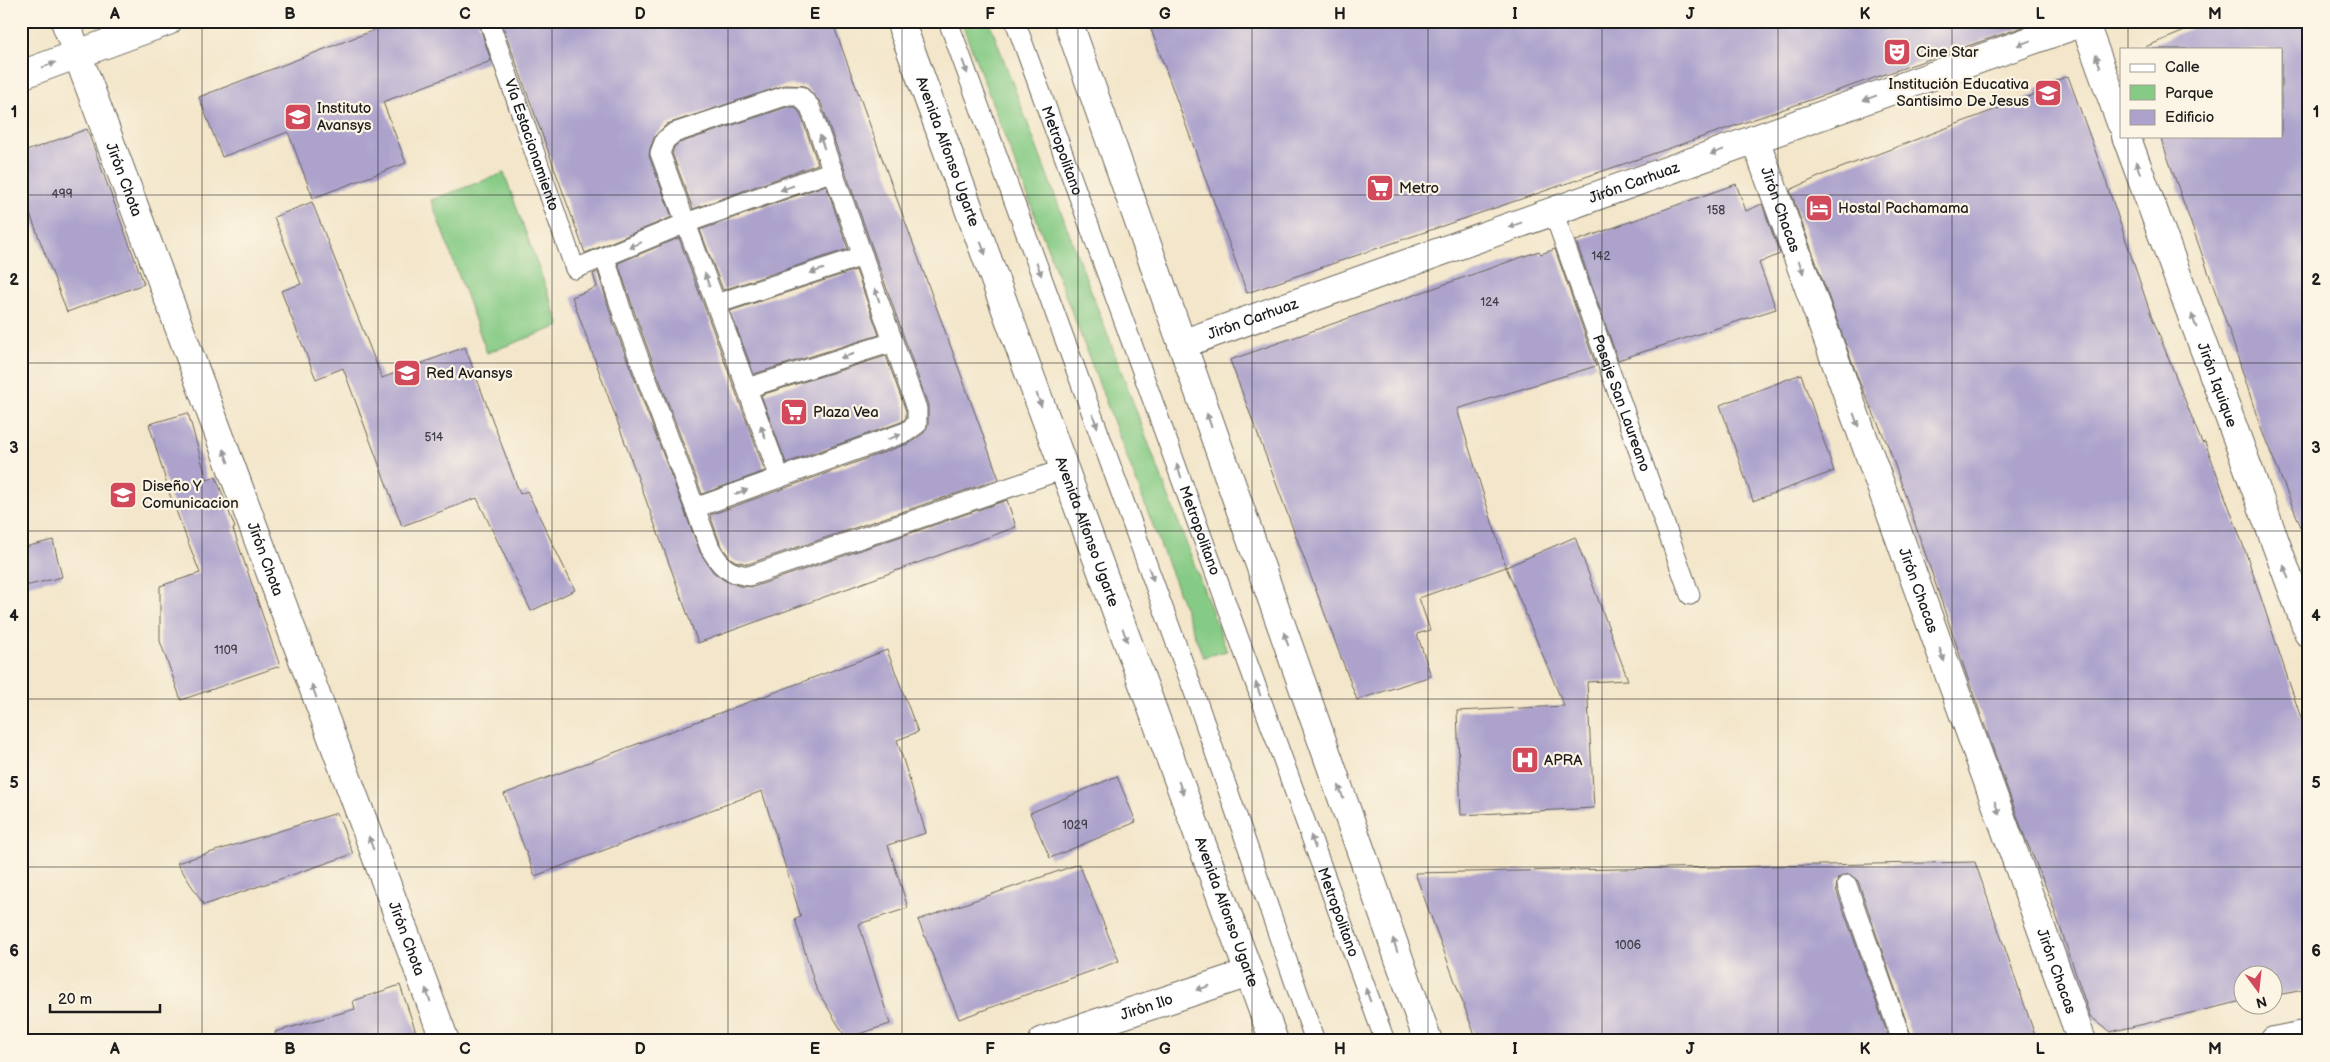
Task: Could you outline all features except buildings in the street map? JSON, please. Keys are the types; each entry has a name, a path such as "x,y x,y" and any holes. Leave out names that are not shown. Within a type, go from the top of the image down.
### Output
{"street":[{"name":"Jirón Chota","path":"64,21 445,1041"},
{"path":"21,75 168,21"},
{"name":"Avenida Alfonso Ugarte","path":"900,21 1274,1041"},
{"path":"1068,21 1428,1041"},
{"path":"2085,22 2120,121"},
{"name":"Jirón Carhuaz","path":"1182,344 2085,22"},
{"name":"Jirón Iquique","path":"2127,138 2309,634"},
{"name":"Jirón Chacas","path":"1754,139 2082,1041"},
{"name":"Jirón Ilo","path":"1043,1041 1249,973"},
{"path":"2274,1041 2309,1034"}],"lane":[{"name":"Vía Estacionamiento","path":"490,21 575,269 605,258"},
{"path":"948,21 1195,694 1315,1041"},
{"name":"Metropolitano","path":"1015,21 1385,1041"},
{"path":"695,508 780,478 906,432 917,424 918,409 810,107 800,96 785,96 674,133 665,140 660,152 780,478"},
{"path":"833,172 686,223 605,258 624,318 710,548 719,564 733,574 749,576 1064,469"},
{"name":"Pasaje San Laureano","path":"1553,211 1690,595"},
{"path":"716,304 863,256"},
{"path":"747,388 893,342"},
{"path":"1847,884 1902,1041"}],"green space":[{"path":"961,21 989,21 1227,651 1203,657"},
{"path":"504,173 560,326 487,353 431,200"}],"place":[{"name":"Cine Star","path":"1897,52"},
{"name":"Institución Educativa Santisimo De Jesus","path":"2048,93"},
{"name":"Instituto Avansys","path":"298,117"},
{"name":"Metro","path":"1380,188"},
{"name":"Hostal Pachamama","path":"1819,208"},
{"name":"Red Avansys","path":"407,373"},
{"name":"Plaza Vea","path":"794,412"},
{"name":"Diseño Y Comunicacion","path":"123,495"},
{"name":"APRA","path":"1525,760"}]}
